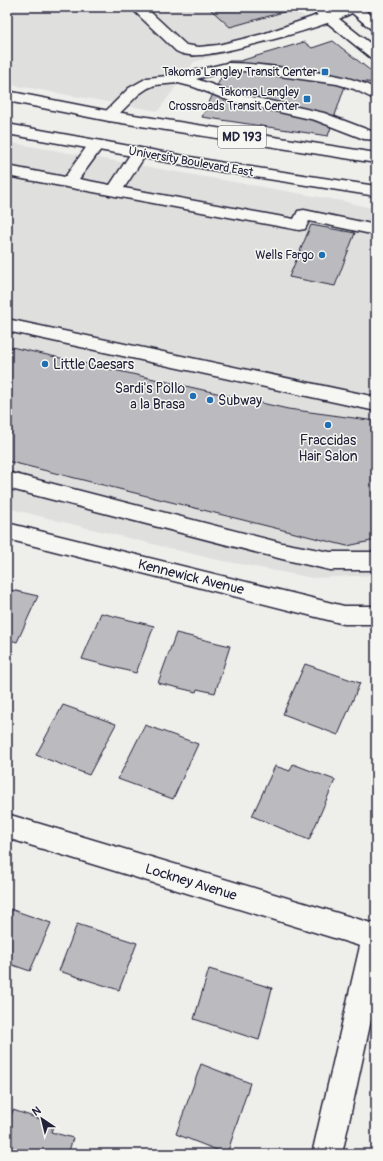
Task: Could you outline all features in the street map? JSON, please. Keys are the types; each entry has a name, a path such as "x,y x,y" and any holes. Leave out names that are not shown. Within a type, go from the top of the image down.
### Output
{"main road":[{"path":"137,7 184,50 200,51 226,48 328,17 352,7 376,26"},
{"path":"315,7 376,55"},
{"path":"226,48 227,67 235,77 241,80 350,94 376,100"},
{"path":"177,79 227,67 244,66 339,80 359,86 376,96"},
{"path":"41,135 84,126 109,116 134,91 143,85 165,79 177,79 199,84 235,98 319,116 370,136 376,135"},
{"name":"MD 193","path":"7,96 109,116 376,158"},
{"name":"University Boulevard East","path":"7,129 299,180 376,191"},
{"path":"69,182 96,145"},
{"path":"114,191 139,153"},
{"path":"7,171 299,225 304,215 376,230"},
{"path":"7,325 376,404"},
{"path":"7,480 282,551 330,561 376,561"},
{"name":"Kennewick Avenue","path":"7,531 344,615 376,616"},
{"name":"Lockney Avenue","path":"7,826 376,936"},
{"path":"327,1154 376,936"}],"shaded area":[{"path":"7,7 293,7 315,26 194,62 158,111 7,84"},
{"path":"7,142 342,201 376,209 376,575 313,578 213,559 7,508"}],"building":[{"path":"208,7 282,7 287,11 230,27"},
{"path":"333,41 376,75 376,83 347,80 328,136 202,117 229,61 240,61 304,42 312,48"},
{"name":"Wells Fargo","path":"311,225 355,233 335,286 289,277"},
{"path":"7,346 288,409 376,421 376,540 347,546 7,461"},
{"path":"7,589 38,596 17,642 7,639"},
{"path":"101,613 154,626 136,673 82,659"},
{"path":"176,633 230,646 215,693 197,689 196,692 158,683"},
{"path":"305,664 360,683 338,735 283,714"},
{"path":"63,705 116,724 89,775 36,755"},
{"path":"145,725 198,744 173,799 118,779"},
{"path":"293,764 335,780 309,840 252,816 275,766 290,771"},
{"path":"7,908 51,923 30,971 7,963"},
{"path":"77,924 137,943 119,990 59,971"},
{"path":"209,969 272,988 259,1040 194,1019"},
{"path":"201,1064 250,1083 227,1154 176,1134"},
{"path":"13,1110 54,1124 51,1132 73,1138 68,1154 7,1154 7,1126"}],"place":[{"name":"Takoma Langley Transit Center","path":"325,72"},
{"name":"Takoma Langley Crossroads Transit Center","path":"307,99"},
{"name":"Wells Fargo","path":"322,255"},
{"name":"Little Caesars","path":"45,364"},
{"name":"Sardi's Pollo a la Brasa","path":"193,396"},
{"name":"Subway","path":"210,400"},
{"name":"Fraccidas Hair Salon","path":"328,425"}]}
